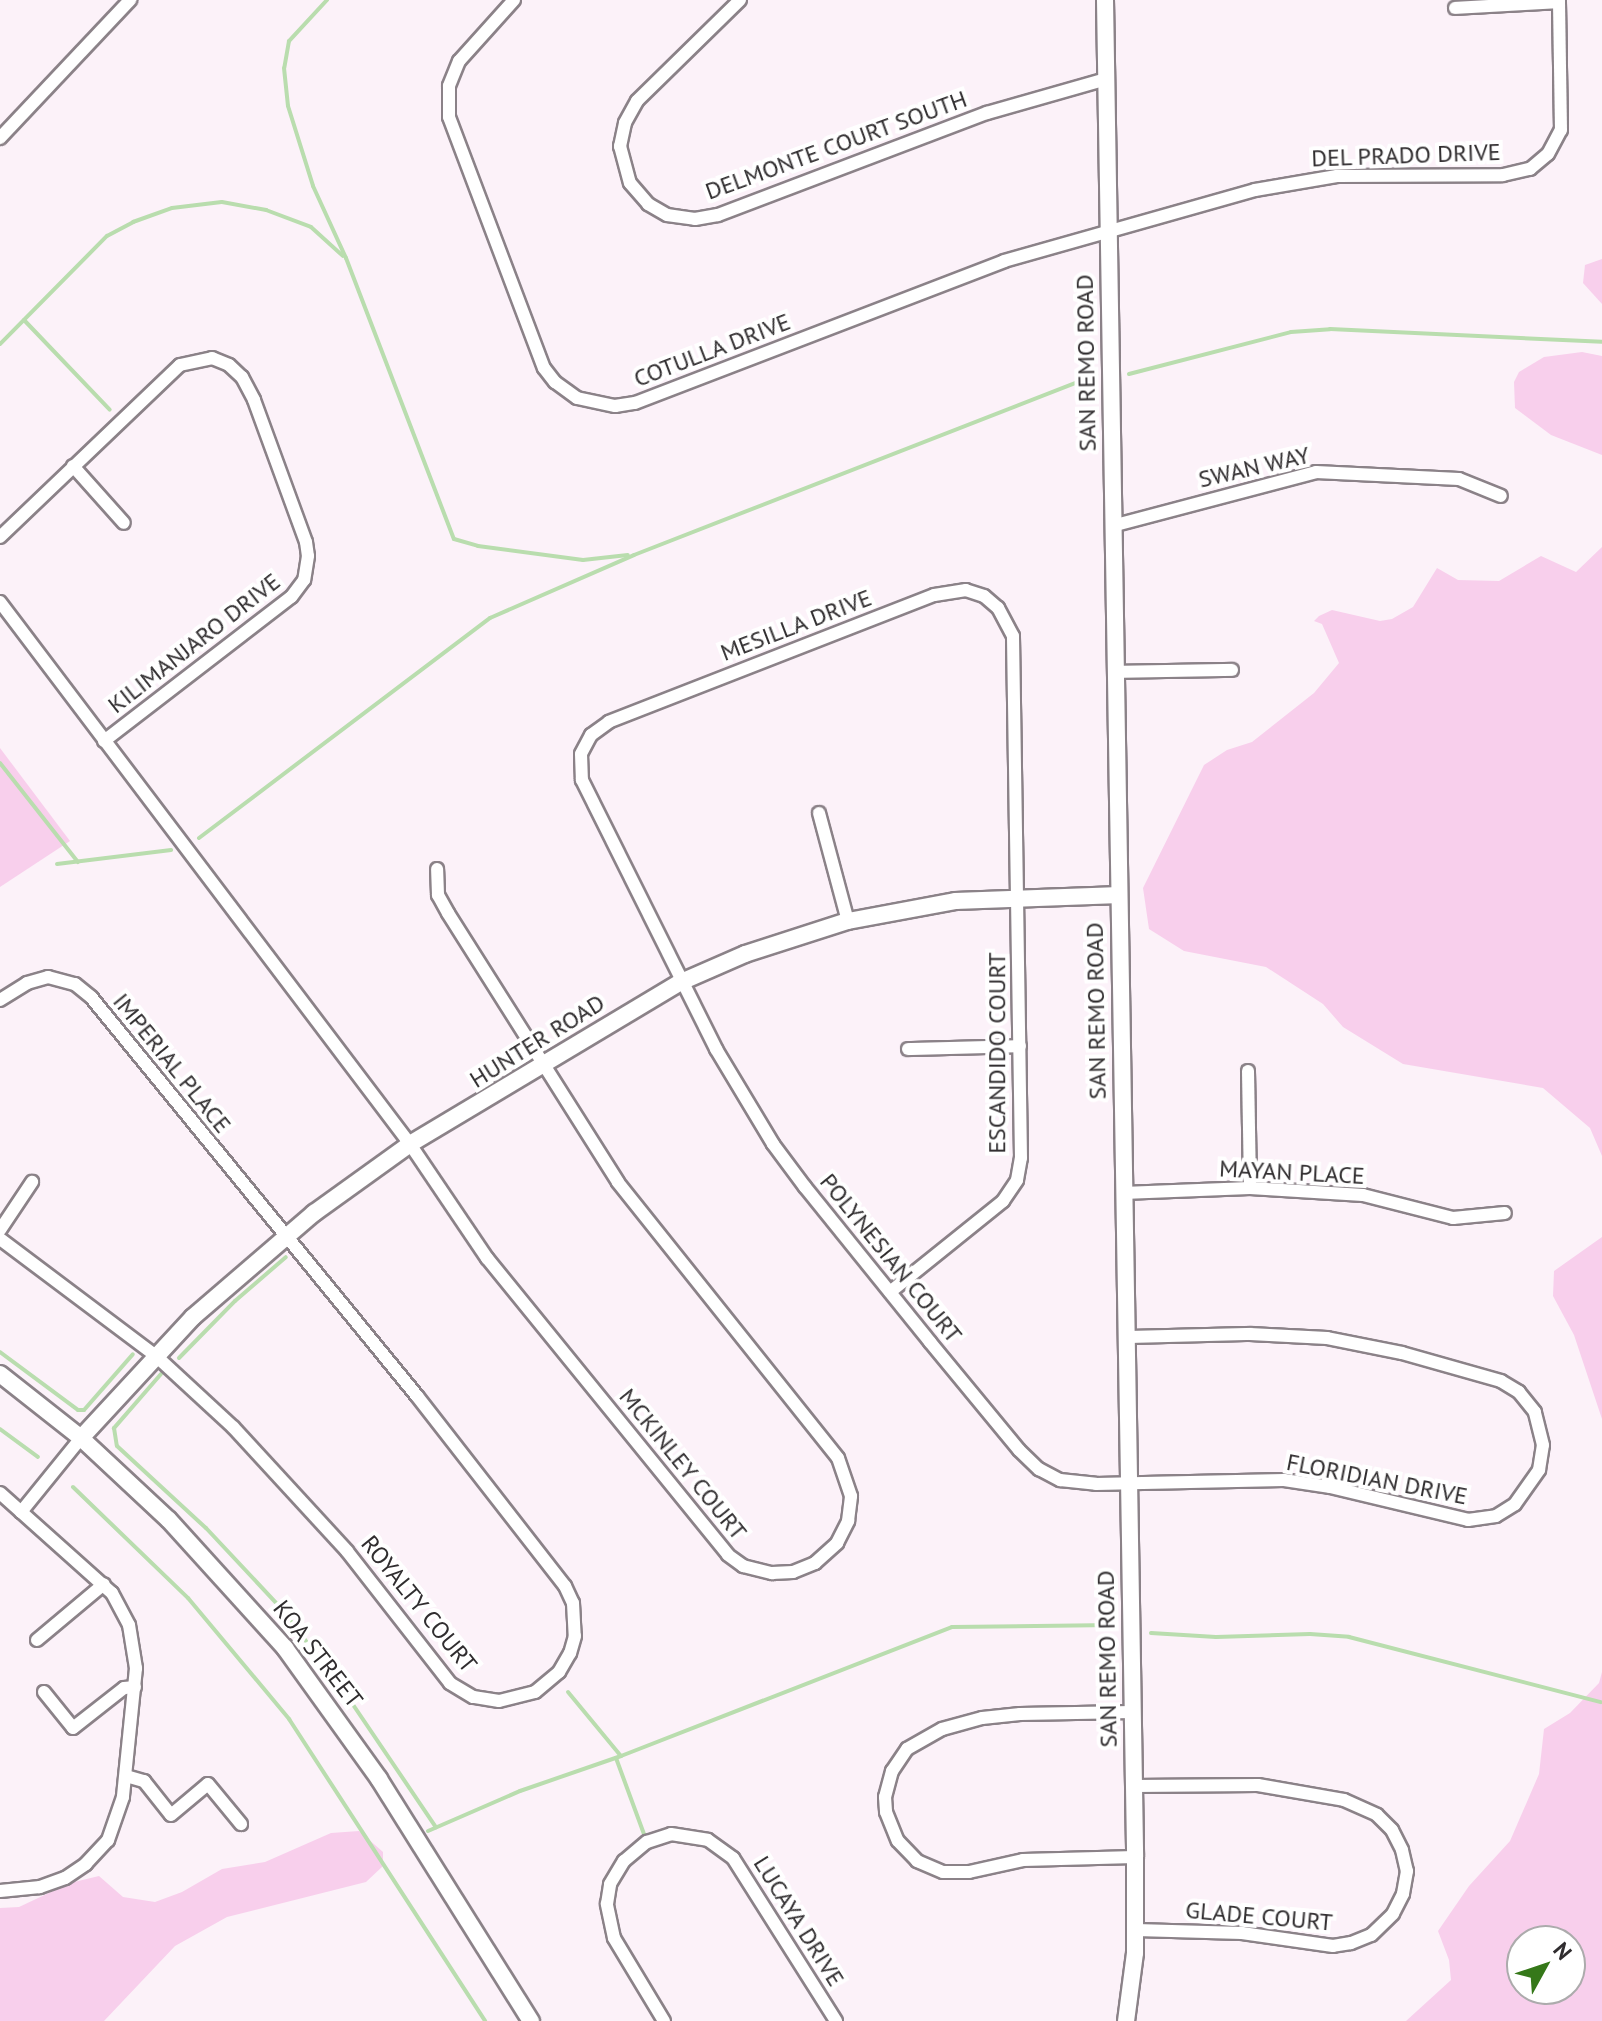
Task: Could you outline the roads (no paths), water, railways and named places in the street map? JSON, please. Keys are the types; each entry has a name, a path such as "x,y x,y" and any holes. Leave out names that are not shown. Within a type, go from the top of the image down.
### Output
{"street":[{"path":"0,138 130,0"},
{"name":"COTULLA DRIVE","path":"514,0 459,61 449,86 447,107 536,353 555,382 586,401 615,406 635,403 1004,261 1108,231"},
{"name":"DELMONTE COURT SOUTH","path":"740,0 637,101 625,123 620,146 630,183 648,204 667,215 695,219 718,215 976,117 1106,79"},
{"name":"SAN REMO ROAD","path":"1105,0 1136,1930 1126,2021"},
{"path":"1455,8 1559,1"},
{"name":"DEL PRADO DRIVE","path":"1108,231 1309,179 1503,175 1530,169 1553,148 1561,130 1559,1"},
{"name":"KILIMANJARO DRIVE","path":"0,537 180,365 202,358 220,361 242,377 254,400 308,556 304,580 291,597 104,741"},
{"path":"73,466 124,523"},
{"name":"SWAN WAY","path":"1112,526 1316,472 1413,474 1459,479 1501,496"},
{"name":"MESILLA DRIVE","path":"681,982 582,780 581,754 591,735 609,722 642,708 947,591 966,590 984,596 1005,617 1013,636 1018,898"},
{"name":"KILIMANJARO DRIVE","path":"0,602 410,1144"},
{"path":"1115,672 1232,670"},
{"path":"819,813 848,921"},
{"name":"MCKINLEY COURT","path":"410,1144 487,1258 728,1555 743,1566 772,1573 793,1572 815,1563 837,1543 848,1521 851,1496 838,1458 618,1182 443,904 438,895 437,869"},
{"name":"HUNTER ROAD","path":"81,1438 216,1295 284,1237 410,1144 681,982 756,950 848,921 956,901 1119,895"},
{"name":"ESCANDIDO COURT","path":"890,1292 996,1208 1014,1186 1020,1169 1018,898"},
{"name":"IMPERIAL PLACE","path":"0,1000 27,983 48,977 67,980 83,990 284,1237"},
{"name":"POLYNESIAN COURT","path":"681,982 716,1049 773,1144 1019,1450 1039,1469 1072,1483 1128,1483"},
{"path":"908,1049 1020,1046"},
{"path":"1248,1071 1250,1188"},
{"path":"0,1230 32,1182"},
{"name":"MAYAN PLACE","path":"1123,1193 1250,1188 1363,1195 1453,1218 1505,1213"},
{"name":"ROYALTY COURT","path":"156,1356 233,1427 314,1512 450,1683 473,1697 499,1701 526,1696 546,1685 563,1666 573,1645 574,1613 565,1586 417,1396 284,1237"},
{"path":"0,1239 156,1356"},
{"name":"FLORIDIAN DRIVE","path":"1125,1337 1250,1334 1311,1337 1402,1353 1511,1386 1535,1412 1543,1445 1539,1470 1524,1496 1496,1516 1477,1520 1330,1487 1284,1480 1128,1483"},
{"name":"KOA STREET","path":"0,1374 81,1438 202,1554 321,1694 379,1779 531,2021"},
{"path":"21,1512 81,1438"},
{"path":"0,1493 104,1584 119,1603 132,1636 135,1687 126,1776 118,1820 108,1840 75,1873 55,1882 0,1891"},
{"path":"37,1640 104,1584"},
{"path":"44,1692 73,1728 124,1688 135,1687"},
{"path":"1132,1712 1020,1714 982,1718 942,1729 907,1749 892,1771 885,1797 886,1812 898,1841 917,1861 943,1872 969,1872 1023,1860 1135,1857"},
{"path":"126,1776 144,1781 171,1815 208,1784 241,1824"},
{"name":"GLADE COURT","path":"1134,1786 1258,1785 1344,1800 1377,1815 1392,1830 1402,1850 1407,1871 1403,1894 1387,1922 1371,1935 1341,1946 1250,1933 1136,1930"},
{"name":"LUCAYA DRIVE","path":"664,2021 614,1938 607,1904 610,1884 624,1861 647,1842 671,1834 708,1840 733,1858 836,2021"}],"waterway":[{"path":"327,0 289,41 284,68 288,106 313,186 346,258 454,539 478,546 583,560 628,555"},
{"path":"0,344 107,236 133,222 172,208 222,202 266,210 311,227 343,256"},
{"path":"24,320 110,410"},
{"path":"1129,374 1291,332 1330,329 1602,342"},
{"path":"199,838 490,618 634,555 1096,375"},
{"path":"0,763 78,862"},
{"path":"57,864 171,850"},
{"path":"179,1358 235,1301 286,1257"},
{"path":"0,1352 78,1410 84,1410 133,1354"},
{"path":"161,1374 114,1428 117,1446 206,1528 279,1606 339,1684 436,1827"},
{"path":"0,1429 38,1457"},
{"path":"73,1487 188,1598 289,1719 485,2021"},
{"path":"428,1831 520,1791 621,1756 952,1627 1114,1625"},
{"path":"1151,1633 1216,1637 1310,1634 1349,1637 1601,1702"},
{"path":"568,1692 621,1756"},
{"path":"616,1758 644,1834"}]}
